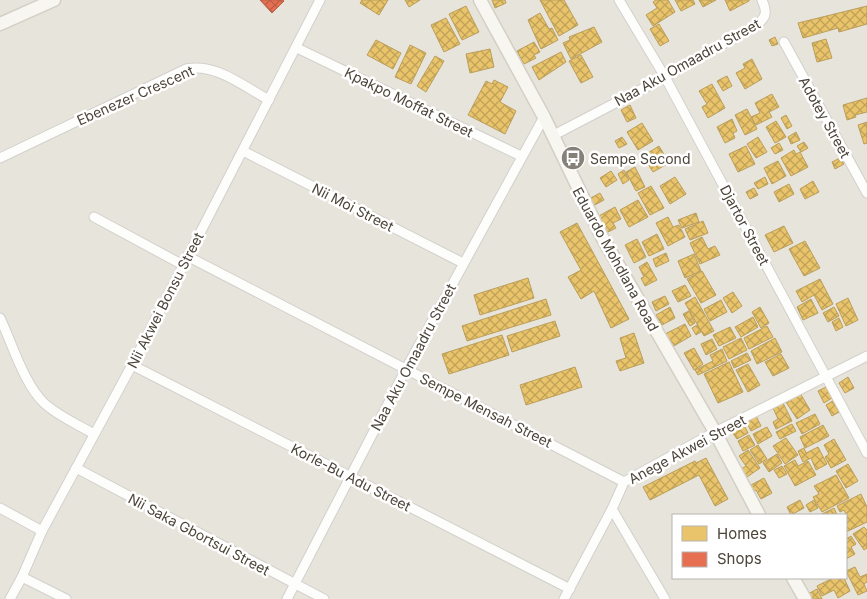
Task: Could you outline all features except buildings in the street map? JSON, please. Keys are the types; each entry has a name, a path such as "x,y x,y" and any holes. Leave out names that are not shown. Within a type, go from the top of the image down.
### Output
{"main road":[{"path":"0,24 54,0"},
{"name":"Eduardo Mohdlana Road","path":"480,0 544,117 606,246 715,432 758,514"},
{"path":"794,579 805,599"}],"street":[{"name":"Nii Akwei Bonsu Street","path":"10,599 22,578 42,532 132,365 297,48 320,0"},
{"name":"Djartor Street","path":"619,0 665,77 867,453"},
{"name":"Naa Aku Omaadru Street","path":"552,136 665,77 755,26 764,19 766,14 762,0"},
{"name":"Adotey Street","path":"784,42 867,193"},
{"name":"Kpakpo Moffat Street","path":"297,48 521,156"},
{"name":"Ebenezer Crescent","path":"0,158 186,70 200,66 213,69 269,100"},
{"name":"Naa Aku Omaadru Street","path":"287,599 406,369 544,117"},
{"name":"Nii Moi Street","path":"243,151 463,263"},
{"name":"Sempe Mensah Street","path":"94,217 406,369 624,482"},
{"path":"0,318 30,382 43,402 94,434"},
{"name":"Anege Akwei Street","path":"564,599 612,509 624,482 715,432 867,356"},
{"name":"Korle-Bu Adu Street","path":"132,365 570,589"},
{"name":"Nii Saka Gbortsui Street","path":"76,468 294,585 324,599"},
{"path":"0,508 42,532"},
{"path":"612,509 665,599"},
{"path":"22,578 66,599"}],"shaded area":[{"path":"0,0 867,0 867,599 0,599"}],"place":[{"name":"Sempe Second","path":"573,158"}]}
